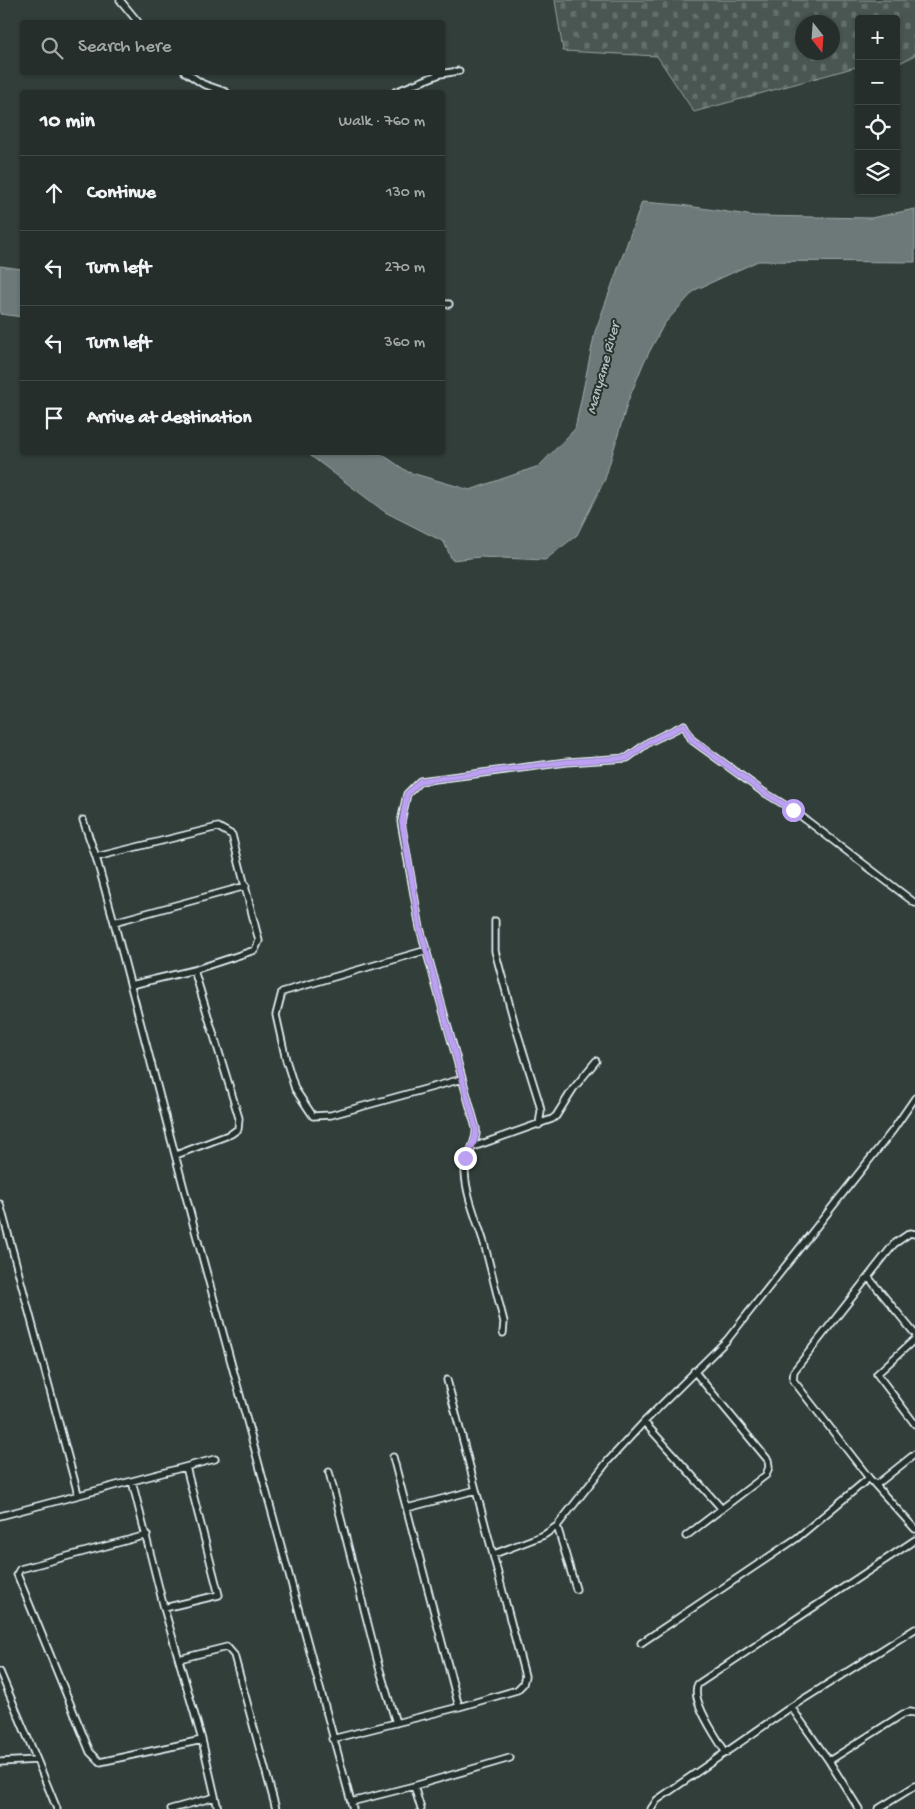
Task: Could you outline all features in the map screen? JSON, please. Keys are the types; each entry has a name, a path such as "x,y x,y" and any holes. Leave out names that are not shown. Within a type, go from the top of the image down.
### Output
{"street":[{"path":"120,0 136,20"},
{"path":"445,73 459,70"},
{"path":"190,75 203,84 220,90"},
{"path":"400,90 438,75"},
{"path":"503,1333 504,1322 484,1242 469,1198 464,1172 465,1158 472,1147 477,1133 476,1128 420,928 402,822 407,794 420,781 567,762 627,758 649,742 684,725 692,740 754,785 793,810 915,903"},
{"path":"83,820 96,857 114,922 332,1739 353,1809"},
{"path":"96,857 218,827 232,835 246,886 259,941 255,950 194,970 131,985"},
{"path":"114,922 246,886"},
{"path":"495,921 495,951 515,1025 539,1102 541,1110 540,1125"},
{"path":"427,950 282,992 276,1015 286,1060 295,1089 313,1116 331,1115 462,1079"},
{"path":"176,1155 231,1134 238,1129 239,1118 194,970"},
{"path":"472,1147 540,1125 556,1116 596,1061"},
{"path":"494,1554 544,1535 557,1526 608,1461 694,1371 727,1340 893,1130 915,1098"},
{"path":"0,1204 78,1494"},
{"path":"915,1234 910,1233 894,1244 792,1376 793,1380 869,1478 915,1529"},
{"path":"869,1278 915,1334"},
{"path":"915,1339 877,1374 915,1424"},
{"path":"686,1536 766,1475 769,1467 768,1460 694,1371"},
{"path":"332,1739 459,1707 518,1690 523,1684 525,1676 447,1380"},
{"path":"644,1422 722,1510"},
{"path":"876,1485 915,1454"},
{"path":"392,1457 459,1707"},
{"path":"0,1516 215,1459"},
{"path":"164,1608 219,1595 186,1467"},
{"path":"329,1472 377,1658 396,1723"},
{"path":"641,1643 797,1538 869,1478"},
{"path":"132,1481 164,1608 202,1740 218,1809"},
{"path":"407,1508 476,1490"},
{"path":"557,1526 576,1589"},
{"path":"147,1535 20,1569 18,1574 90,1752 100,1762 202,1740"},
{"path":"726,1752 704,1716 696,1691 698,1684 915,1540"},
{"path":"652,1809 657,1800 726,1752 915,1629"},
{"path":"179,1659 227,1647 234,1655 276,1809"},
{"path":"0,1672 57,1809"},
{"path":"791,1708 829,1761 859,1809"},
{"path":"829,1761 903,1714 915,1713"},
{"path":"351,1802 510,1758"},
{"path":"0,1762 37,1760"},
{"path":"414,1786 421,1809"},
{"path":"878,1809 915,1786"},
{"path":"171,1809 215,1798"}],"green space":[{"path":"555,0 915,0 915,55 900,63 900,15 855,15 855,67 694,112 657,56 563,51"}],"water":[{"name":"Manyame River","path":"642,202 681,205 755,216 871,218 915,209 915,262 758,261 695,290 664,324 644,362 628,401 605,479 577,535 545,560 480,557 452,560 444,542 385,512 310,455 383,455 408,472 470,490 539,466 575,429 595,332"},
{"path":"0,266 20,269 20,317 0,314"}],"route":[{"path":"465,1158 472,1147 477,1133 420,928 402,822 407,794 420,781 567,762 627,758 649,742 684,725 692,740 730,769 793,810"}]}
